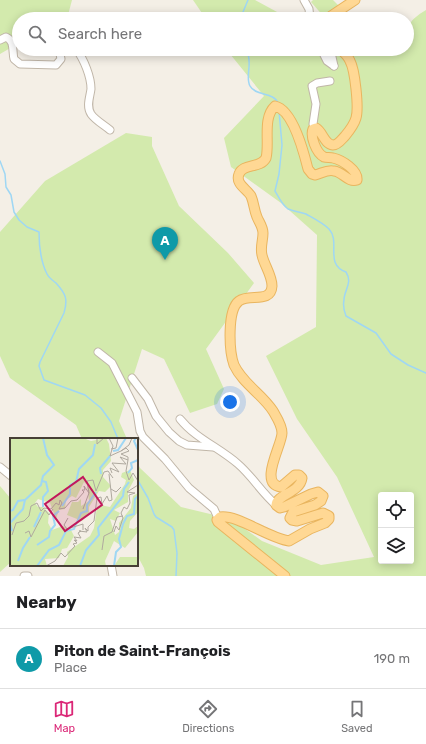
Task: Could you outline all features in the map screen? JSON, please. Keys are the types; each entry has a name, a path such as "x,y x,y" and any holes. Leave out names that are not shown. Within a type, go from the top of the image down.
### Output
{"main road":[{"path":"338,12 355,0"},
{"path":"285,576 218,522 218,518 222,516 233,518 276,538 289,541 310,529 326,523 329,519 329,516 323,513 294,521 290,518 293,512 315,505 321,501 323,496 318,492 284,507 280,508 276,505 276,502 279,499 288,495 300,484 302,478 299,475 295,476 280,487 275,485 272,481 270,471 281,439 281,427 269,405 240,374 231,356 230,339 233,312 238,302 248,297 263,297 269,294 272,286 262,253 262,228 256,216 252,198 240,185 238,177 239,173 243,169 260,165 266,158 268,150 268,123 272,109 275,106 284,110 297,133 310,173 315,175 333,170 350,180 357,180 355,173 346,164 320,154 312,137 312,131 316,128 321,131 326,141 332,145 336,144 351,129 357,117 358,104 352,66 346,56"}],"street":[{"path":"304,0 309,12"},
{"path":"0,40 6,37 12,42"},
{"path":"14,56 14,59 20,64 56,65 60,62 61,56"},
{"path":"81,56 90,78 90,112 110,130"},
{"path":"324,56 327,61 334,66 334,60 332,56"},
{"path":"314,128 313,124 316,104 312,86 317,83 330,81"},
{"path":"98,352 112,363 136,412 140,431 143,437 165,459 189,488 214,509 218,518"},
{"path":"132,378 150,401 158,419 179,441 190,445 217,448"},
{"path":"180,419 190,430 238,463 268,498 276,505"},
{"path":"0,466 10,475"},
{"path":"111,566 113,576"}],"green space":[{"path":"0,0 72,0 69,12 12,12 12,47 0,54"},
{"path":"193,0 255,0 277,12 201,12"},
{"path":"313,0 333,0 338,5 331,12 320,12 311,2"},
{"path":"426,10 426,576 146,576 144,568 138,557 138,464 140,468 181,507 231,519 262,541 321,565 374,557 337,477 297,419 266,356 316,327 317,235 281,203 231,167 224,138 264,96 232,56 414,56 414,19"},
{"path":"126,133 152,137 152,146 179,206 228,253 254,283 206,349 224,389 217,404 190,413 164,359 142,349 119,421 127,438 82,438 76,425 10,378 0,356 0,232 45,181"},
{"path":"0,486 10,498 10,563 0,572"}],"waterway":[{"path":"243,12 248,0"},
{"path":"249,56 248,80 250,86 256,91 273,97 278,103"},
{"path":"279,111 282,145 279,174 275,191 282,203 288,209 306,214 315,219 327,227 332,234 336,264 339,268 346,272 349,280 344,296 346,316 376,333 391,354 408,365 426,373"},
{"path":"0,161 5,174 6,187 11,195 14,212 19,220 27,227 39,232 39,242 43,264 49,277 59,287 66,300 64,313 40,362 39,366 44,380 85,395 101,408 111,422 118,438"},
{"path":"138,481 148,498 156,517 172,527 174,530 177,553 176,576"}],"place":[{"name":"Piton de Saint-François","path":"165,260"}]}
